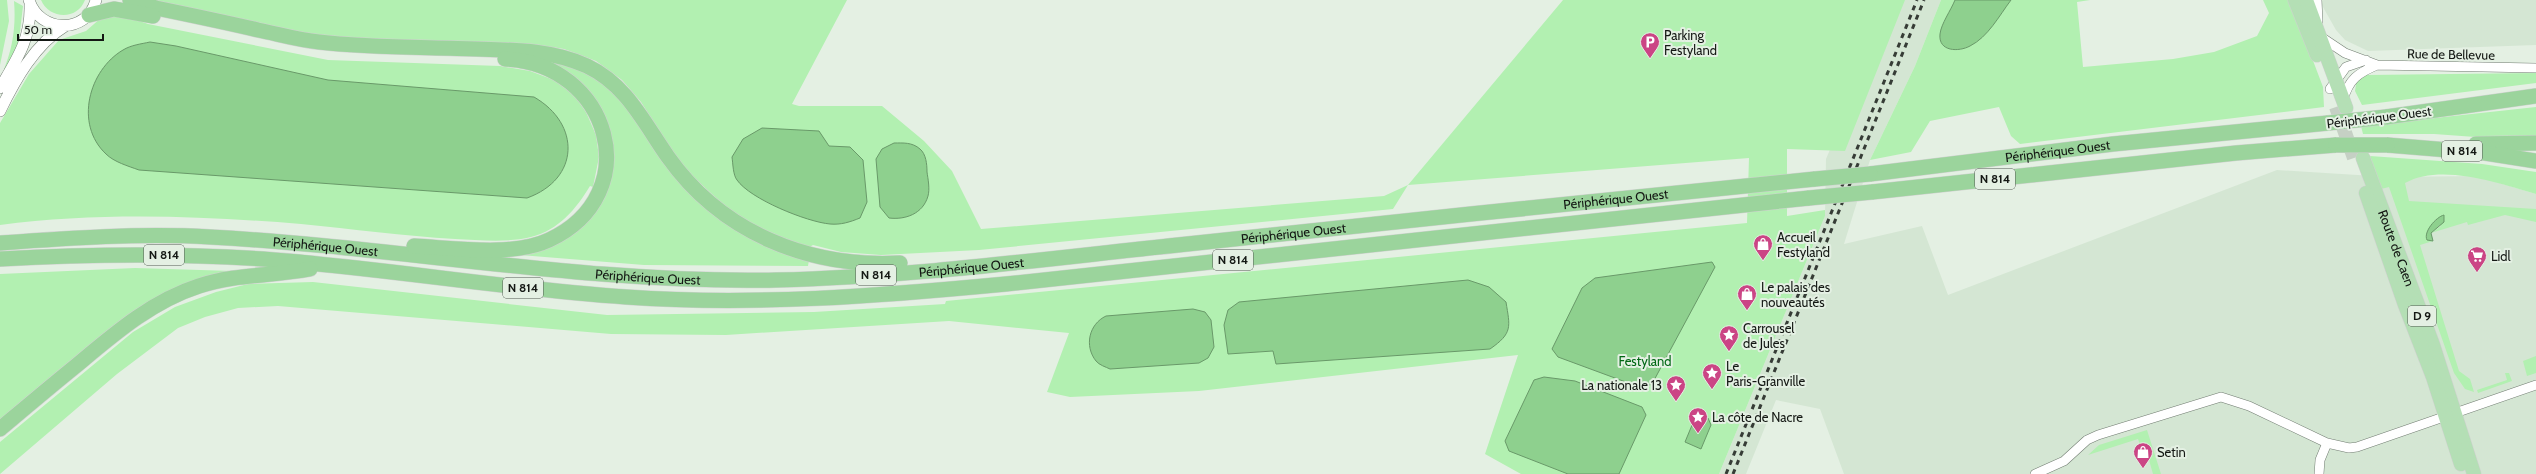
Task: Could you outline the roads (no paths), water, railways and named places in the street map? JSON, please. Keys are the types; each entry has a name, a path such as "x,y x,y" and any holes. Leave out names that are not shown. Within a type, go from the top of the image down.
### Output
{"highway":[{"path":"130,0 156,8 319,42 520,50 557,55 588,66 614,84 635,107 668,156 691,185 735,221 776,243 809,255 862,263 939,260 1025,261"},
{"path":"89,15 114,9 314,50 522,60 559,73 581,91 590,103 602,130 606,159 604,175 589,208 577,223 562,233 533,246 505,249 411,246 370,250"},
{"path":"2510,98 2536,92"},
{"name":"Périphérique Ouest","path":"0,243 131,236 206,237 370,250 516,268 702,280 857,276 1025,261 1776,182 1870,174 2113,144 2386,117 2510,98 2536,96"},
{"path":"2387,145 2536,143"},
{"name":"Périphérique Ouest","path":"0,259 154,254 328,265 490,284 625,297 719,301 814,299 885,296 1006,284 2236,153 2336,145 2387,145 2477,152 2536,161"},
{"path":"0,429 117,331 138,316 176,295 199,286 244,275 293,272 328,265"}],"main road":[{"path":"2295,0 2342,105"},
{"path":"2306,0 2319,33 2333,84"},
{"name":"Route de Caen","path":"2464,474 2451,415 2453,402 2387,220 2359,158 2451,415 2474,474"}],"street":[{"path":"0,111 22,72 53,34 65,26 78,23 89,15 96,0"},
{"path":"2317,0 2319,33"},
{"path":"30,3 45,21 65,26"},
{"path":"0,88 27,37 31,24 30,3"},
{"name":"Rue de Bellevue","path":"2319,33 2345,53 2378,65 2536,68"},
{"path":"2333,84 2351,64 2367,60"},
{"path":"2342,105 2347,86 2353,77 2378,65"},
{"path":"2035,474 2064,461 2087,440 2098,435 2221,397 2249,406 2327,443 2349,448 2357,447 2536,385"},
{"path":"2319,474 2320,460 2327,443"}],"tunnel":[{"path":"2336,107 2354,158"}],"railway":[{"path":"1726,474 1917,0"},
{"path":"1733,474 1924,0"}],"place":[{"name":"Parking Festyland","path":"1650,59"},
{"name":"Accueil Festyland","path":"1763,261"},
{"name":"Lidl","path":"2477,273"},
{"name":"Le palais des nouveautés","path":"1747,311"},
{"name":"Carrousel de Jules","path":"1729,352"},
{"name":"Le Paris-Granville","path":"1712,390"},
{"name":"La nationale 13","path":"1676,402"},
{"name":"La côte de Nacre","path":"1698,434"},
{"name":"Setin","path":"2143,469"}],"park label":[{"name":"Festyland","path":"1645,361"}]}
